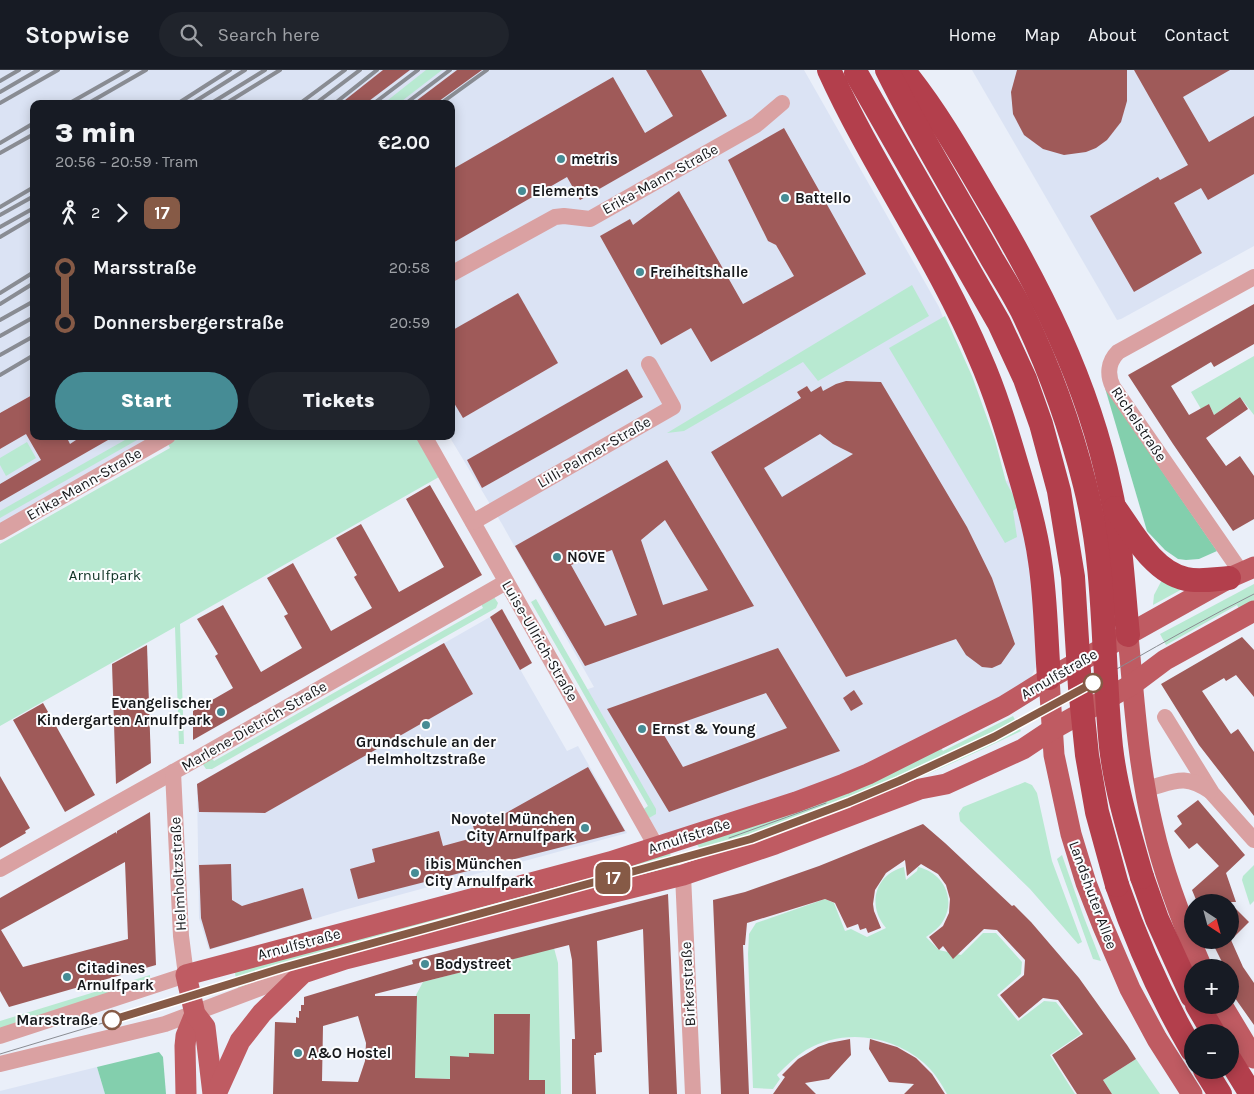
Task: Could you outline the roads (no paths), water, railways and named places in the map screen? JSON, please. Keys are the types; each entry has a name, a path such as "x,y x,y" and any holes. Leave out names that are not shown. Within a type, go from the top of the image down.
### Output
{"highway":[{"path":"829,70 846,107 928,253 957,310 980,358 1008,432 1037,538 1043,589 1049,678"},
{"path":"854,70 999,323 1025,379 1043,432 1059,491 1073,577 1080,687 1087,755 1097,812 1117,886 1132,928 1151,974 1184,1036"},
{"path":"887,70 907,111 1021,310 1046,364 1065,414 1094,520 1100,568 1105,675 1112,749 1122,805 1142,877 1157,919 1184,980"},
{"path":"903,70 951,138 999,220 1064,343 1080,381 1096,430 1114,506 1128,635"},
{"path":"1114,506 1152,558 1170,573 1186,579 1198,580 1241,573"},
{"path":"1239,1075 1251,1094"},
{"path":"1211,1079 1220,1094"}],"main road":[{"name":"Arnulfstraße","path":"186,975 610,862 796,802 868,774 1004,706 1049,678 1241,573"},
{"name":"Arnulfstraße","path":"302,973 345,959 683,875 790,838 920,789 946,784 1022,749 1052,729 1134,684 1165,660 1254,611"},
{"path":"1128,635 1135,708 1152,826 1161,859 1198,959"},
{"name":"Landshuter Allee","path":"1049,678 1054,755 1071,834 1102,924 1120,968 1137,1004 1192,1094"},
{"path":"214,1094 240,1041 262,1013 302,973"},
{"path":"186,975 194,1014 205,1027 214,1094"},
{"path":"186,1094 186,1036 194,1014"},
{"path":"1227,1014 1254,1058"}],"street":[{"name":"Erika-Mann-Straße","path":"455,272 555,217 564,216 590,219 756,125 782,103"},
{"name":"Richelstraße","path":"1241,573 1113,387 1109,379 1109,371 1113,357 1118,352 1254,277"},
{"name":"Lilli-Palmer-Straße","path":"473,522 673,407 649,364"},
{"name":"Erika-Mann-Straße","path":"0,532 161,440"},
{"name":"Luise-Ullrich-Straße","path":"426,440 656,846"},
{"name":"Marlene-Dietrich-Straße","path":"0,869 506,582"},
{"path":"1164,717 1212,794"},
{"name":"Helmholtzstraße","path":"173,772 181,936 186,975"},
{"path":"1146,789 1180,780 1192,781 1212,794 1254,840"},
{"name":"Birkerstraße","path":"683,875 693,1094"},
{"name":"Arnulfstraße","path":"0,1064 165,1024 302,973"},
{"name":"Arnulfstraße","path":"0,1036 186,975"}],"tram line":[{"path":"0,1054 282,969 751,839 782,828 844,804 965,751 1254,594"},
{"name":"17","path":"112,1020 282,968 751,839 899,781 994,737 1093,683"},
{"path":"729,838 826,803"}],"railway":[{"path":"0,81 19,70"},
{"path":"0,92 38,70"},
{"path":"0,103 58,70"},
{"path":"75,100 128,70"},
{"path":"94,100 146,70"},
{"path":"183,100 230,70"},
{"path":"197,100 245,70"},
{"path":"216,100 265,70"},
{"path":"231,100 280,70"},
{"path":"304,100 345,70"},
{"path":"320,100 360,70"},
{"path":"339,100 377,70"},
{"path":"378,100 418,70"},
{"path":"410,100 450,70"},
{"path":"446,100 487,70"},
{"path":"0,143 30,125"},
{"path":"0,153 30,136"},
{"path":"0,207 30,189"},
{"path":"0,215 30,198"},
{"path":"0,227 30,210"},
{"path":"0,237 30,219"},
{"path":"0,293 30,274"},
{"path":"0,304 30,285"},
{"path":"0,320 30,303"},
{"path":"0,336 30,319"},
{"path":"0,355 30,338"},
{"path":"0,375 30,357"}],"place":[{"name":"metris","path":"561,159"},
{"name":"Elements","path":"522,191"},
{"name":"Battello","path":"785,198"},
{"name":"Freiheitshalle","path":"640,272"},
{"name":"NOVE","path":"557,557"},
{"name":"Evangelischer Kindergarten Arnulfpark","path":"221,712"},
{"name":"Grundschule an der Helmholtzstraße","path":"426,725"},
{"name":"Ernst & Young","path":"642,729"},
{"name":"Novotel München City Arnulfpark","path":"585,828"},
{"name":"ibis München City Arnulfpark","path":"415,873"},
{"name":"Bodystreet","path":"425,964"},
{"name":"Citadines Arnulfpark","path":"67,977"},
{"name":"Marsstraße","path":"112,1020"},
{"name":"A&O Hostel","path":"298,1053"}],"park label":[{"name":"Arnulfpark","path":"105,575"}]}
